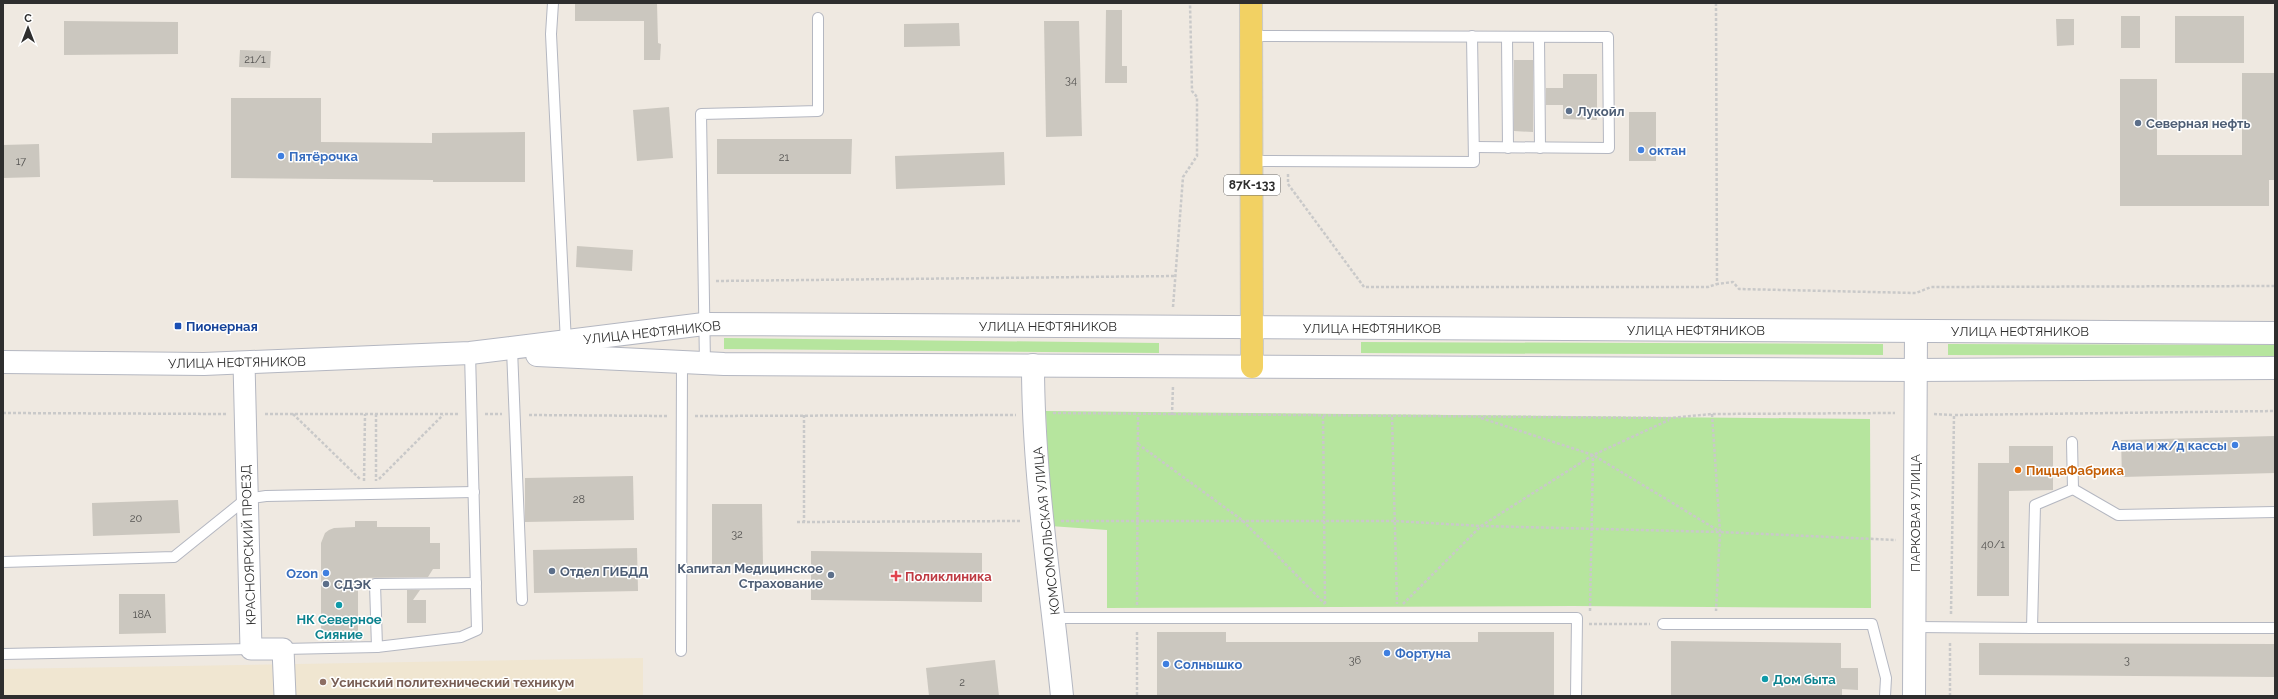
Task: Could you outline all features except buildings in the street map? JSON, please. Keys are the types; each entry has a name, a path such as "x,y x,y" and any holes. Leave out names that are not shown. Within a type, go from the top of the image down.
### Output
{"main road":[{"name":"87К-133","path":"1251,3 1252,367"},
{"name":"УЛИЦА НЕФТЯНИКОВ","path":"3,362 244,363 567,349 704,324 2275,333"},
{"name":"ПАРКОВАЯ УЛИЦА","path":"1914,696 1916,331"},
{"name":"УЛИЦА НЕФТЯНИКОВ","path":"567,349 682,363 705,364 1916,370 2275,368"},
{"name":"КОМСОМОЛЬСКАЯ УЛИЦА","path":"1033,365 1034,413 1043,520 1062,696"}],"street":[{"name":"КРАСНОЯРСКИЙ ПРОЕЗД","path":"244,363 246,499 251,649"},
{"path":"251,649 283,649 285,696"}],"lane":[{"path":"553,3 551,34 567,349"},
{"path":"705,364 701,114 818,111 818,18"},
{"path":"1252,36 1608,37 1609,148 1474,147"},
{"path":"1252,162 1474,162 1472,36"},
{"path":"1507,37 1508,148"},
{"path":"1539,37 1540,148"},
{"path":"512,351 522,600"},
{"path":"283,649 377,646 461,637 477,630 470,353"},
{"path":"681,651 682,363"},
{"path":"2072,442 2073,489"},
{"path":"2032,628 2035,505 2073,489"},
{"path":"2073,489 2118,515 2275,512"},
{"path":"3,562 174,557 246,499 266,496 474,492"},
{"path":"377,646 375,584 476,583"},
{"path":"1054,618 1577,618 1576,696"},
{"path":"1663,624 1872,624 1886,678 1886,696"},
{"path":"1914,627 2275,628"},
{"path":"3,654 251,649"}],"path":[{"path":"1174,327 1173,292 1176,276 1183,177 1197,156 1197,97 1192,91 1190,3"},
{"path":"1716,3 1717,284"},
{"path":"1288,162 1288,184 1364,287 1708,287 1733,282 1739,289 1916,293 1931,287 2275,286"},
{"path":"704,281 1176,276"},
{"path":"1172,416 1173,366"},
{"path":"3,413 682,416 1019,415 1034,413 1172,416 1671,418 1712,414 1915,413 1954,415 2275,411"},
{"path":"293,414 364,483 376,483 444,414"},
{"path":"364,483 365,414"},
{"path":"376,414 376,494"},
{"path":"1712,414 1720,532 1715,623"},
{"path":"804,415 804,522"},
{"path":"1137,696 1138,415"},
{"path":"1950,696 1954,415"},
{"path":"1323,416 1325,604"},
{"path":"1392,417 1397,611"},
{"path":"1479,418 1593,455 1720,532"},
{"path":"1387,618 1397,611 1481,526 1593,455 1671,418"},
{"path":"1137,444 1242,520 1325,604 1342,618"},
{"path":"1590,624 1593,455"},
{"path":"797,522 1043,520 1138,522 1242,520 1395,521 1481,526 1720,532 1915,541"},
{"path":"1577,624 1663,624"}],"shaded area":[{"name":"Усинский политехнический техникум","path":"643,658 643,696 3,696 3,669"}],"green space":[{"path":"724,338 1159,343 1159,353 724,349"},
{"path":"1361,342 1883,344 1883,355 1361,353"},
{"path":"1948,344 2275,345 2275,356 1948,355"},
{"path":"1046,411 1870,419 1871,608 1572,606 1107,608 1107,530 1050,526"}],"place":[{"name":"Лукойл","path":"1569,111"},
{"name":"Северная нефть","path":"2138,123"},
{"name":"октан","path":"1641,150"},
{"name":"Пятёрочка","path":"281,156"},
{"name":"Пионерная","path":"178,326"},
{"name":"Авиа и ж/д кассы","path":"2235,445"},
{"name":"ПиццаФабрика","path":"2018,470"},
{"name":"Отдел ГИБДД","path":"552,571"},
{"name":"Ozon","path":"326,573"},
{"name":"Капитал Медицинское Страхование","path":"831,575"},
{"name":"Поликлиника","path":"896,576"},
{"name":"СДЭК","path":"326,584"},
{"name":"НК Северное Сияние","path":"339,605"},
{"name":"Фортуна","path":"1387,653"},
{"name":"Солнышко","path":"1166,664"},
{"name":"Дом быта","path":"1765,679"},
{"name":"Усинский политехнический техникум","path":"323,682"}]}
